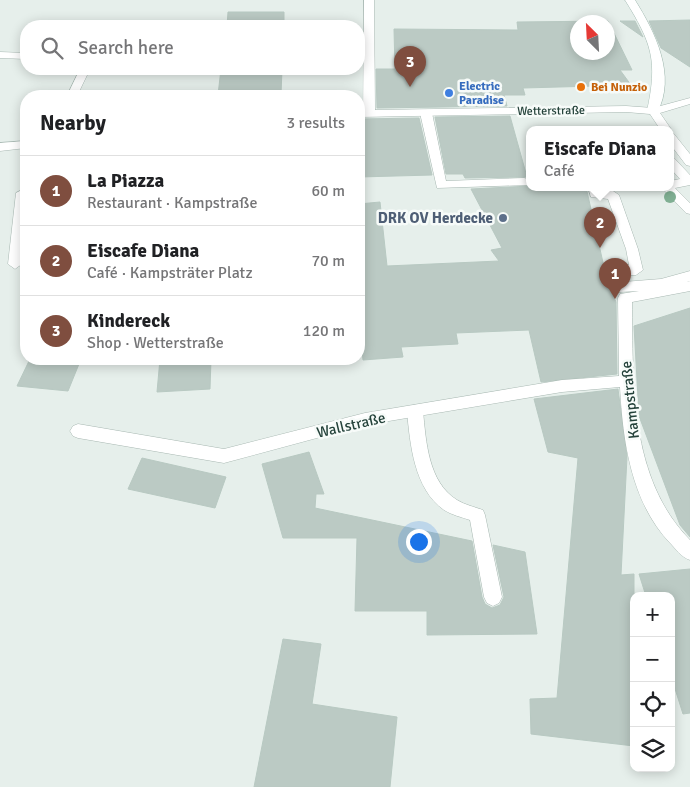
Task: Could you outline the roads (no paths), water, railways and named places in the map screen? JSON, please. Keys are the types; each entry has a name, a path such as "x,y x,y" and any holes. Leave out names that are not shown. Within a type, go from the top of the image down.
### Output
{"street":[{"path":"365,91 369,0"},
{"path":"630,0 649,30 657,60 659,80 653,111 664,126"},
{"path":"0,55 20,56"},
{"path":"75,90 82,75"},
{"name":"Wetterstraße","path":"365,114 653,111 690,101"},
{"path":"426,113 441,185 524,182"},
{"path":"674,141 690,162"},
{"path":"0,147 20,145"},
{"path":"674,165 689,181 674,185"},
{"path":"595,191 596,194 613,195 632,249 636,270 611,270 619,287 661,284 690,276"},
{"path":"673,191 690,210"},
{"path":"15,264 20,213"},
{"name":"Kampstraße","path":"690,286 625,298 626,381 635,448 650,499 660,519 690,552"},
{"name":"Wallstraße","path":"78,431 224,456 365,419 562,386 626,381"},
{"path":"415,411 418,444 434,489 452,505 477,515 493,597"}],"place":[{"name":"Kindereck","path":"410,87"},
{"name":"Bei Nunzio","path":"581,87"},
{"name":"Electric Paradise","path":"449,93"},
{"name":"DRK OV Herdecke","path":"503,218"},
{"name":"Eiscafe Diana","path":"600,248"},
{"name":"La Piazza","path":"615,299"}]}
